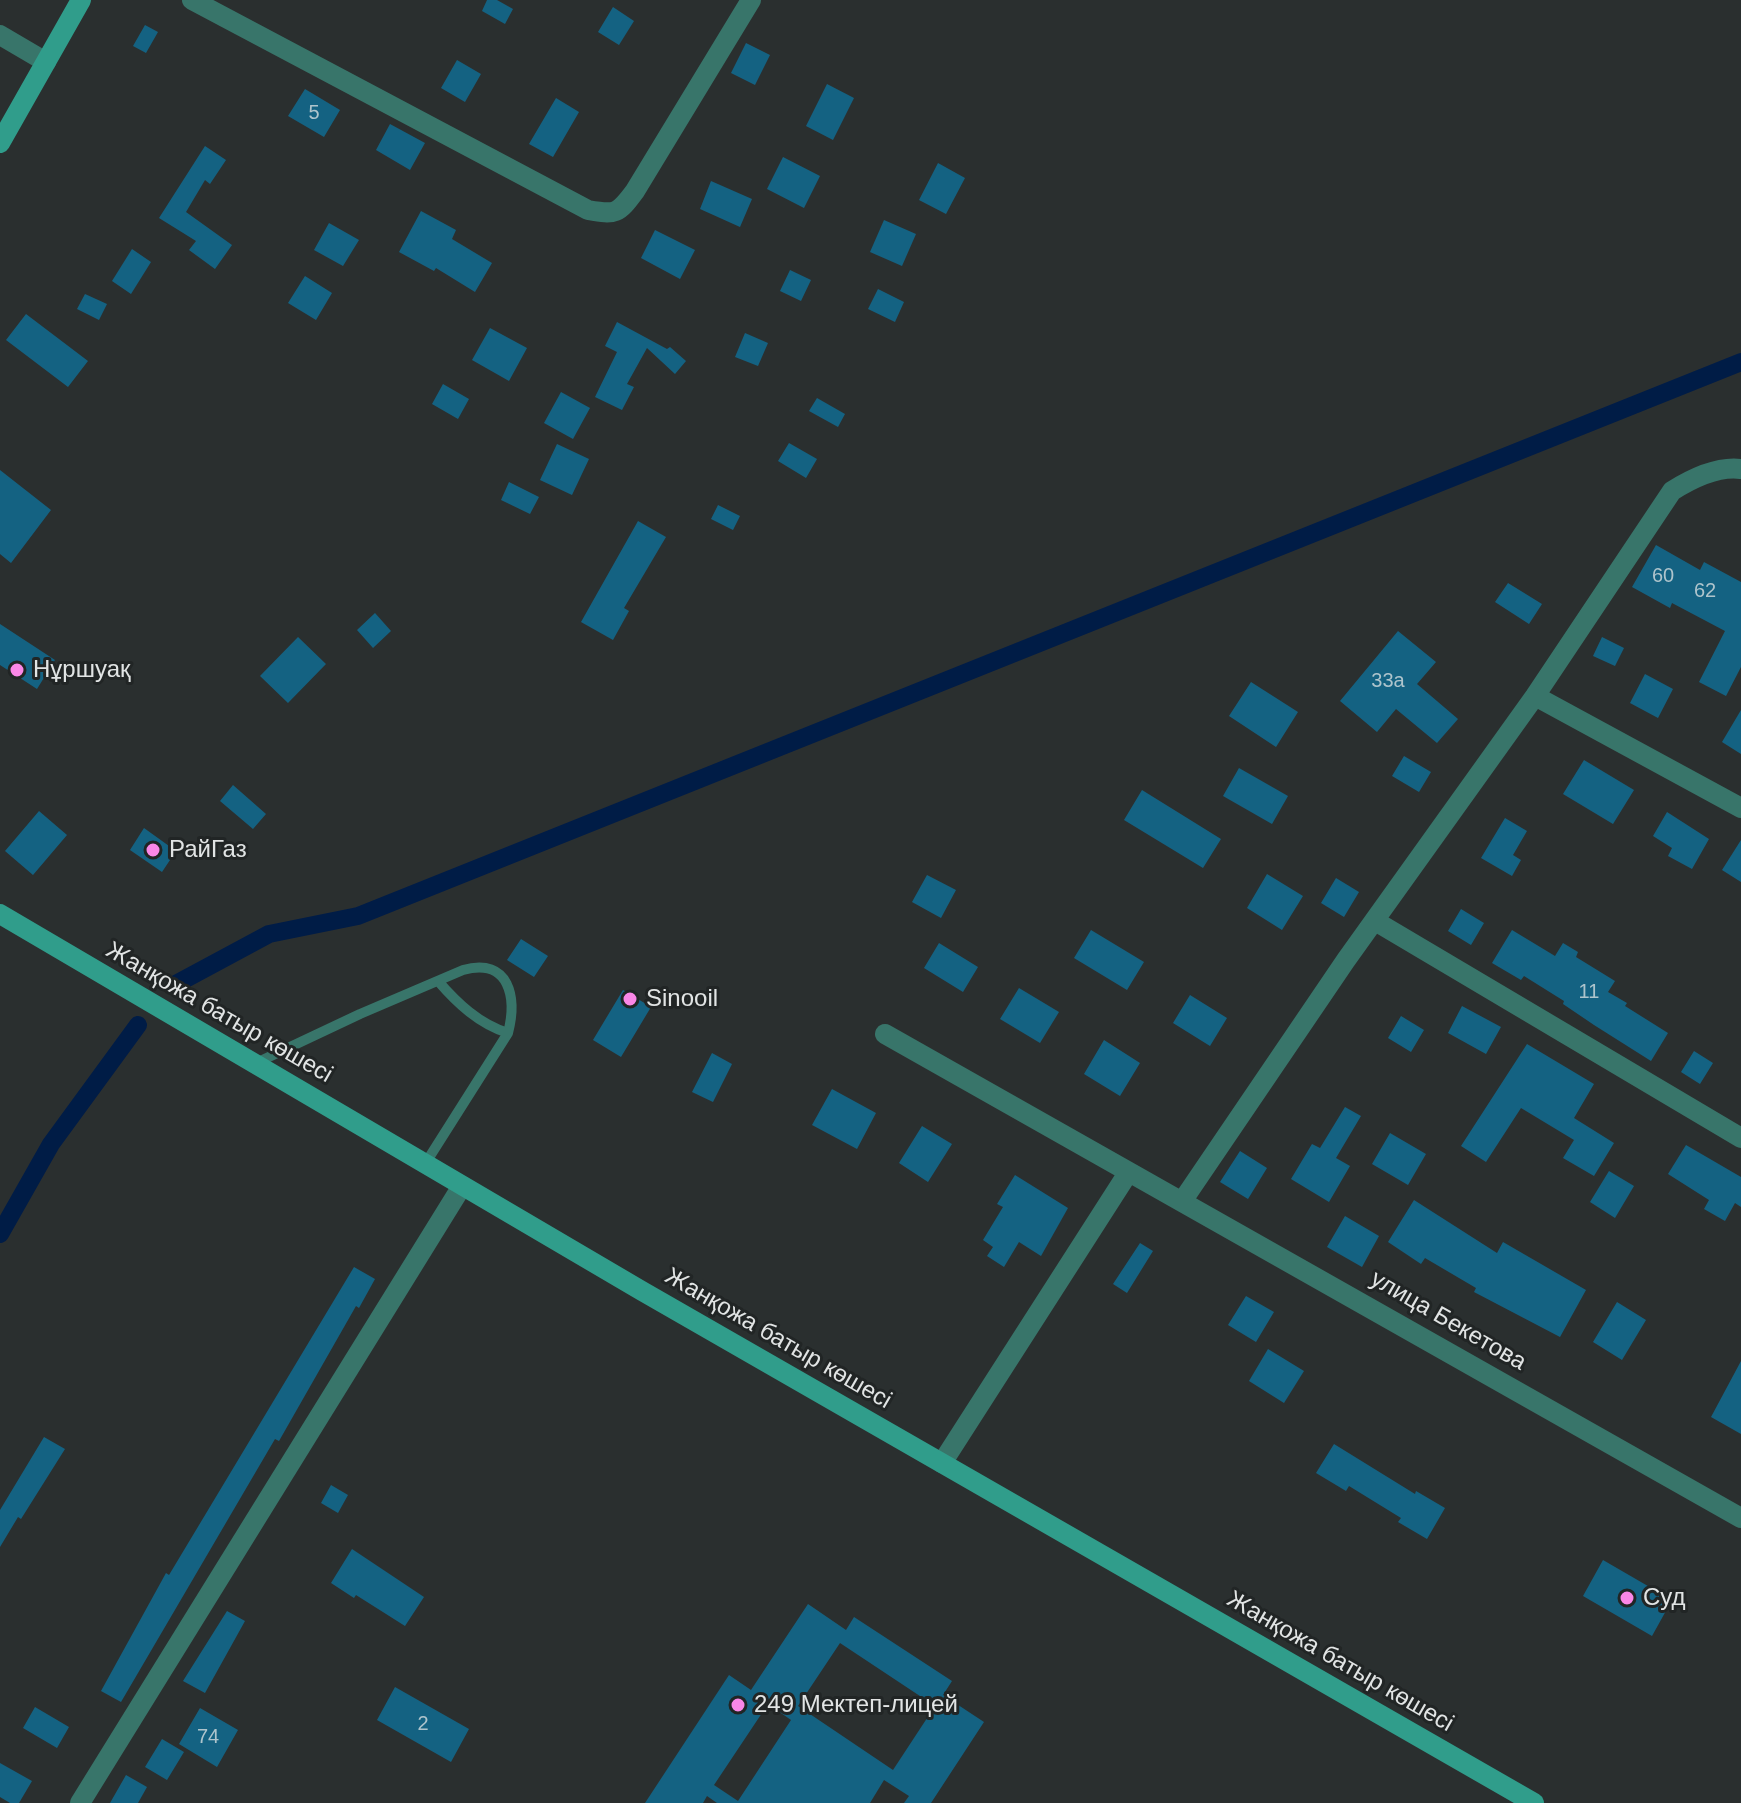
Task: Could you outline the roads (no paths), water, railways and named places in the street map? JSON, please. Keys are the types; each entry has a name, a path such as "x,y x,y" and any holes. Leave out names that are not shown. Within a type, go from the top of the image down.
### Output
{"street":[{"path":"0,143 81,0"},
{"path":"192,0 588,210 610,214 622,209 635,191 751,0"},
{"path":"0,35 46,62"},
{"path":"1183,1200 1535,696 1672,491 1694,478 1733,468 1741,469"},
{"path":"1535,696 1741,808"},
{"name":"Жанқожа батыр көшесі","path":"0,914 462,1186 1534,1803"},
{"path":"1375,921 1741,1138"},
{"name":"улица Бекетова","path":"885,1034 1741,1518"},
{"path":"942,1463 1128,1173"},
{"path":"80,1803 462,1186"}],"lane":[{"path":"254,1064 438,981 475,967 490,969 505,979 512,995 508,1033 425,1164"},
{"path":"438,981 484,1023 508,1033"}],"waterway":[{"path":"176,984 269,934 358,916 1741,362"},
{"path":"0,1234 51,1144 138,1025"}],"place":[{"name":"Нұршуақ","path":"17,670"},
{"name":"РайГаз","path":"153,850"},
{"name":"Sinooil","path":"630,999"},
{"name":"Суд","path":"1627,1598"},
{"name":"249 Мектеп-лицей","path":"738,1705"}]}
